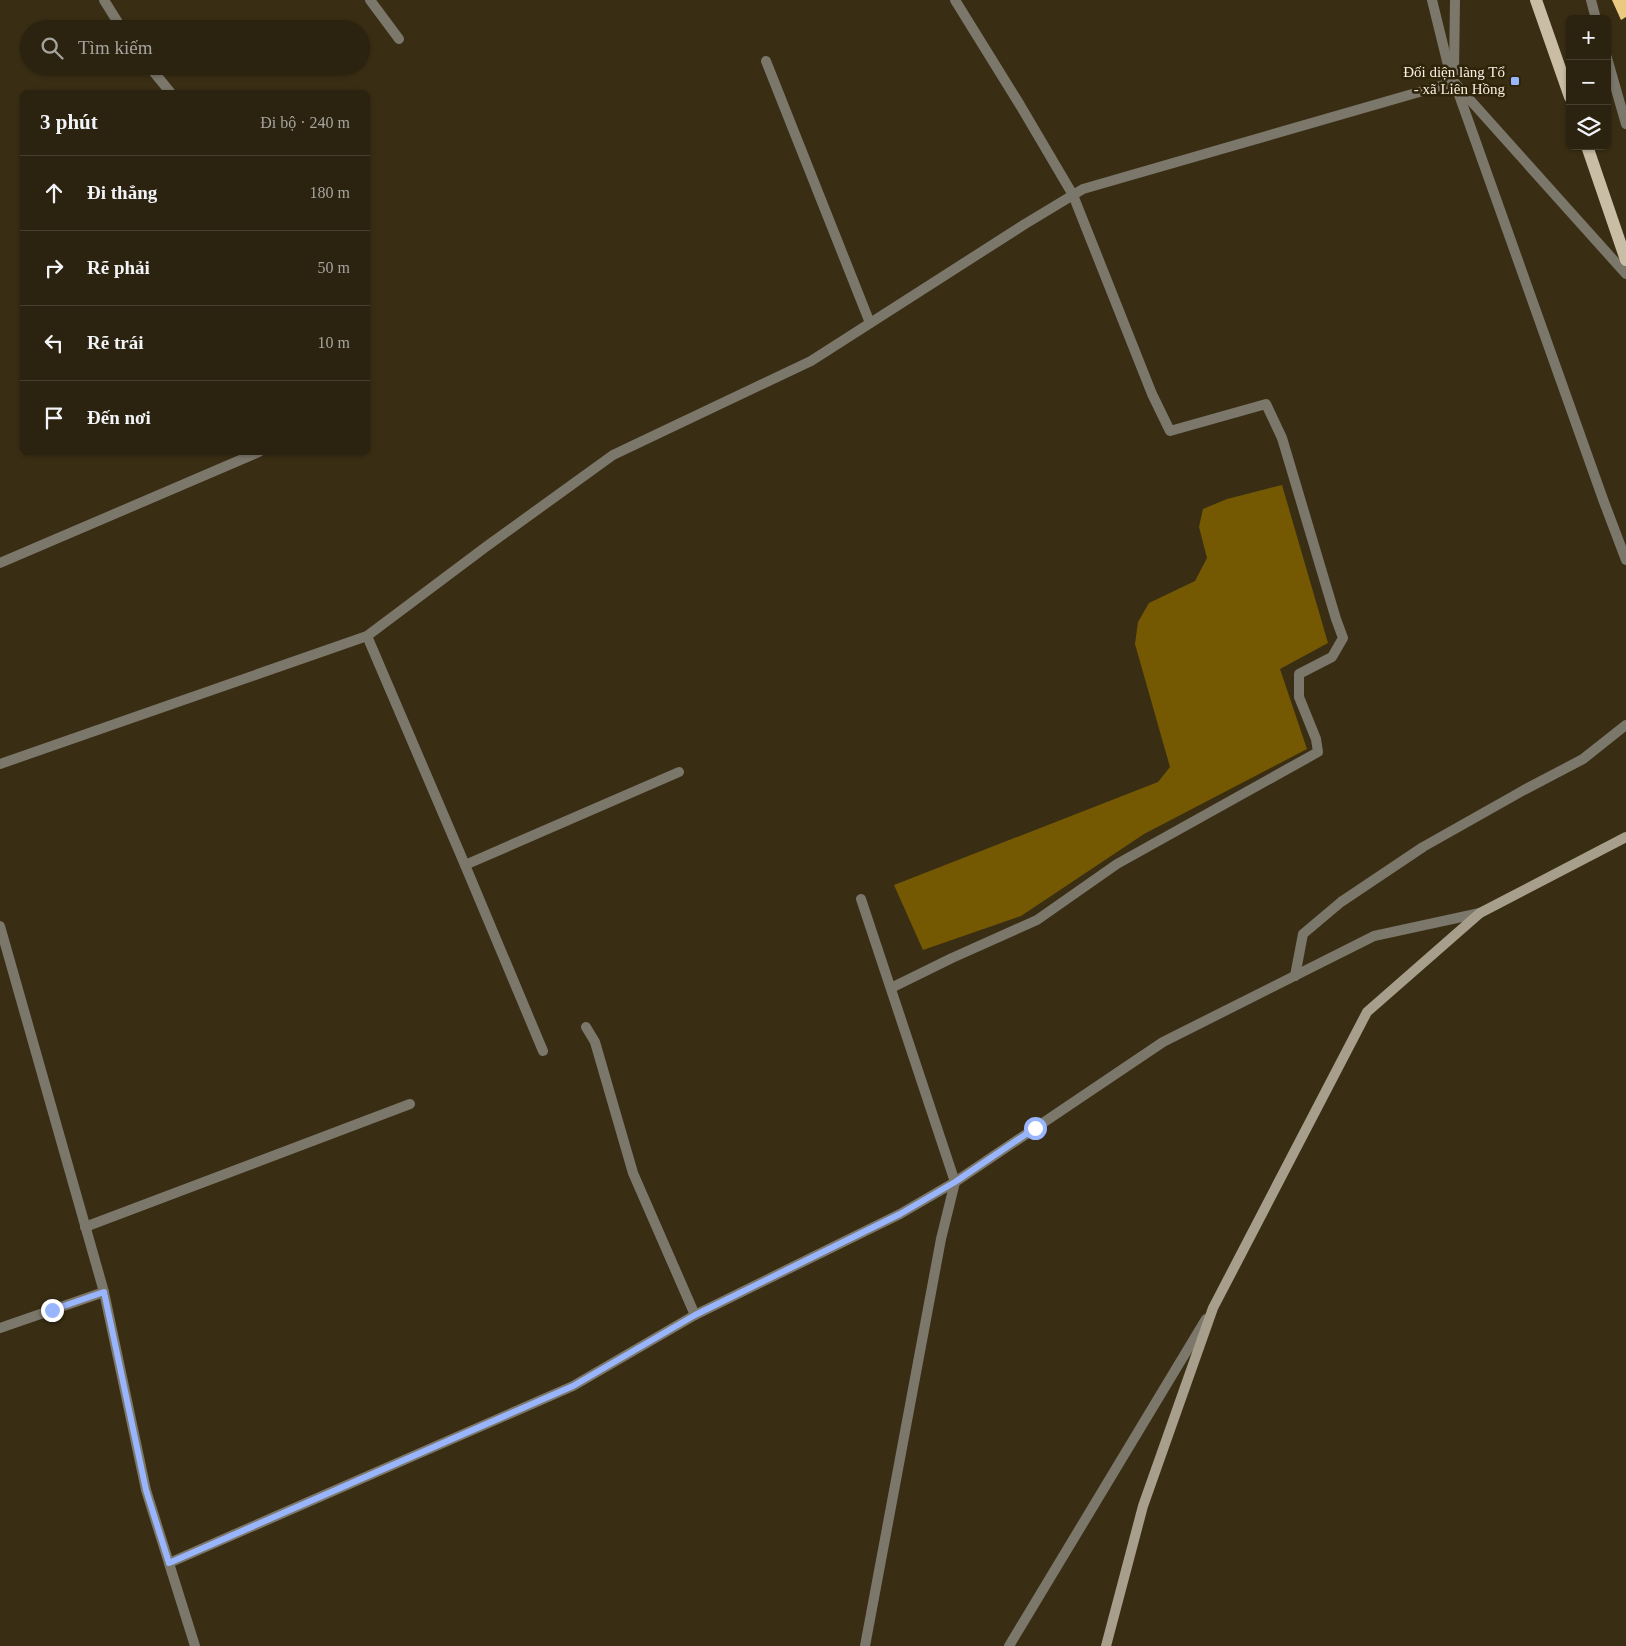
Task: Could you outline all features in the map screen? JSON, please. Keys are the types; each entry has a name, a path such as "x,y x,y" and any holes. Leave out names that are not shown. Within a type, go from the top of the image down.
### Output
{"main road":[{"path":"1536,0 1566,86"},
{"path":"1588,150 1626,260"},
{"path":"1106,1646 1143,1506 1213,1308 1367,1012 1480,913 1626,837"}],"street":[{"path":"104,0 116,20"},
{"path":"370,0 399,39"},
{"path":"891,988 1037,920 1117,864 1318,752 1316,738 1298,697 1299,674 1332,657 1343,638 1282,438 1266,404 1170,431 1152,394 1073,195 955,0"},
{"path":"1432,0 1454,82 1626,560"},
{"path":"1455,0 1454,82 1626,274"},
{"path":"1591,0 1595,15"},
{"path":"1608,60 1626,124"},
{"path":"766,61 870,323"},
{"path":"156,75 168,90"},
{"path":"0,764 368,636 487,546 613,456 811,361 1024,224 1083,189 1454,82"},
{"path":"0,563 252,455"},
{"path":"368,636 543,1051"},
{"path":"1295,976 1303,934 1341,902 1423,848 1524,790 1583,759 1626,725"},
{"path":"465,865 679,772"},
{"path":"861,899 955,1182 941,1238 865,1646"},
{"path":"169,1563 573,1386 695,1315 900,1214 955,1182 1163,1042 1374,936 1480,913"},
{"path":"0,926 104,1292 146,1490 195,1646"},
{"path":"586,1027 595,1042 633,1173 695,1315"},
{"path":"85,1227 410,1104"},
{"path":"0,1328 104,1292"},
{"path":"1009,1646 1213,1308"}],"shaded area":[{"path":"1282,485 1328,643 1280,669 1307,749 1144,834 1021,916 923,950 894,885 1158,782 1170,767 1135,644 1138,622 1149,603 1195,581 1207,558 1199,527 1203,509 1227,499"}],"building":[{"path":"1612,0 1626,0 1626,17 1621,20"}],"place":[{"name":"Đối diện làng Tổ - xã Liên Hồng","path":"1515,81"}],"route":[{"path":"52,1310 104,1292 146,1490 169,1563 573,1386 695,1315 900,1214 955,1182 1035,1128"}]}
